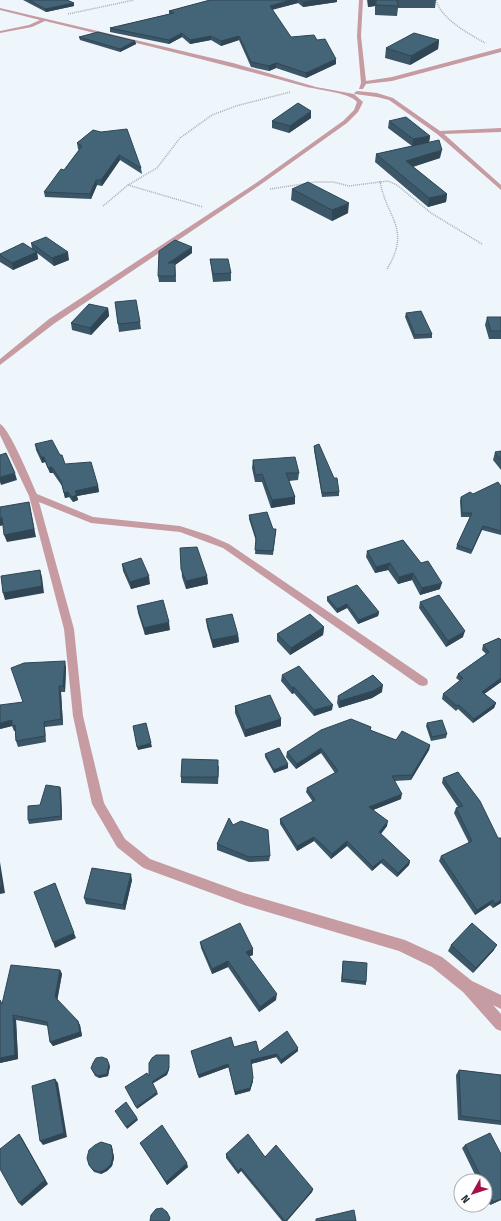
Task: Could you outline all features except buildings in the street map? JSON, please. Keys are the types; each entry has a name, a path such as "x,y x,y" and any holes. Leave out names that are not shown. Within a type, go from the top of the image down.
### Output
{"street":[{"path":"361,0 359,36 364,83"},
{"path":"0,9 230,64 305,86 354,94 377,95 391,99 439,133 501,188"},
{"path":"0,32 30,26 44,20"},
{"path":"354,94 364,83 392,79 501,50"},
{"path":"0,363 52,321 247,191 345,122 356,111 360,102 354,94"},
{"path":"439,133 501,130"},
{"path":"0,427 14,453 33,496 69,629 78,716 98,804 121,843 146,864 244,899 400,945 437,962 468,987 501,1024"},
{"path":"33,496 91,520 108,523 180,529 226,546 423,682"},
{"path":"468,987 501,1002"}],"path":[{"path":"44,20 134,0"},
{"path":"436,0 436,4 442,13 487,44"},
{"path":"103,206 128,185 157,168 180,138 212,115 236,106 293,91 305,86"},
{"path":"247,191 316,182 333,182 349,186 363,185 380,180 388,181 397,185 431,213 482,244"},
{"path":"380,180 381,189 398,228 395,257 387,269"},
{"path":"128,185 190,202 215,212"}]}
